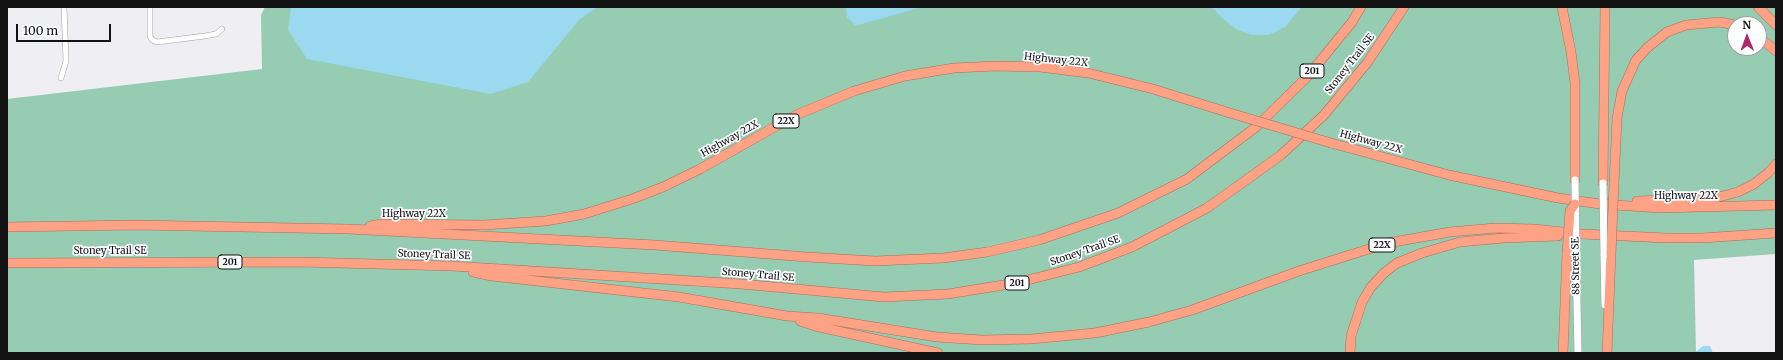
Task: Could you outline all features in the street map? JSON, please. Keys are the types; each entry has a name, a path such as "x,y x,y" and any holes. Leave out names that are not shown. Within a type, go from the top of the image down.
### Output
{"highway":[{"name":"Stoney Trail SE","path":"7,227 136,225 348,229 655,245 875,261 944,258 987,252 1039,240 1118,213 1187,179 1256,127 1308,76 1352,22 1361,7"},
{"name":"Stoney Trail SE","path":"7,263 301,262 452,266 733,284 884,297 948,294 1016,283 1079,267 1132,247 1207,208 1281,155 1324,115 1367,63 1404,7"},
{"path":"1562,7 1571,52 1575,84 1575,180"},
{"path":"1603,183 1605,7"},
{"path":"1758,7 1776,25"},
{"path":"1606,353 1608,254 1614,184 1617,118 1622,91 1636,60 1648,47 1668,32 1686,25 1720,22 1727,23"},
{"path":"1767,44 1776,51"},
{"name":"Highway 22X","path":"348,229 382,224 484,225 546,221 584,214 632,199 663,187 700,169 796,115 854,91 905,76 954,68 996,66 1032,67 1088,73 1153,89 1331,143 1449,175 1558,198 1600,204 1660,208 1776,205"},
{"path":"1600,204 1626,201 1668,201 1715,198 1738,192 1754,184 1768,173 1776,164"},
{"path":"1563,353 1572,253 1570,210 1575,204"},
{"name":"22X","path":"452,266 492,276 679,297 787,316 818,318 937,337 1031,339 1095,333 1149,322 1177,314 1299,271 1388,243 1414,237 1496,228 1534,229 1582,234 1702,238 1776,233"},
{"path":"1350,353 1351,336 1362,302 1371,287 1384,273 1397,263 1422,253 1460,242 1582,234"},
{"path":"787,316 815,326 938,353"}],"main road":[{"path":"1575,180 1575,204"},
{"path":"1603,183 1608,254"},
{"name":"88 Street SE","path":"1572,253 1578,353"}],"street":[{"path":"61,78 66,61 64,7"},
{"path":"150,7 150,36 152,40 157,42 216,34 222,29"}],"green space":[{"path":"265,7 1776,7 1776,254 1694,260 1696,353 7,353 7,99 262,69 261,15"}],"water":[{"path":"291,7 598,7 580,19 528,82 491,94 307,59 288,30"},
{"path":"847,7 922,7 855,25 847,17"},
{"path":"1207,7 1302,7 1285,27 1269,35 1251,35 1236,29 1221,17 1214,9"},
{"path":"1703,346 1710,346 1713,353 1694,353"}]}
